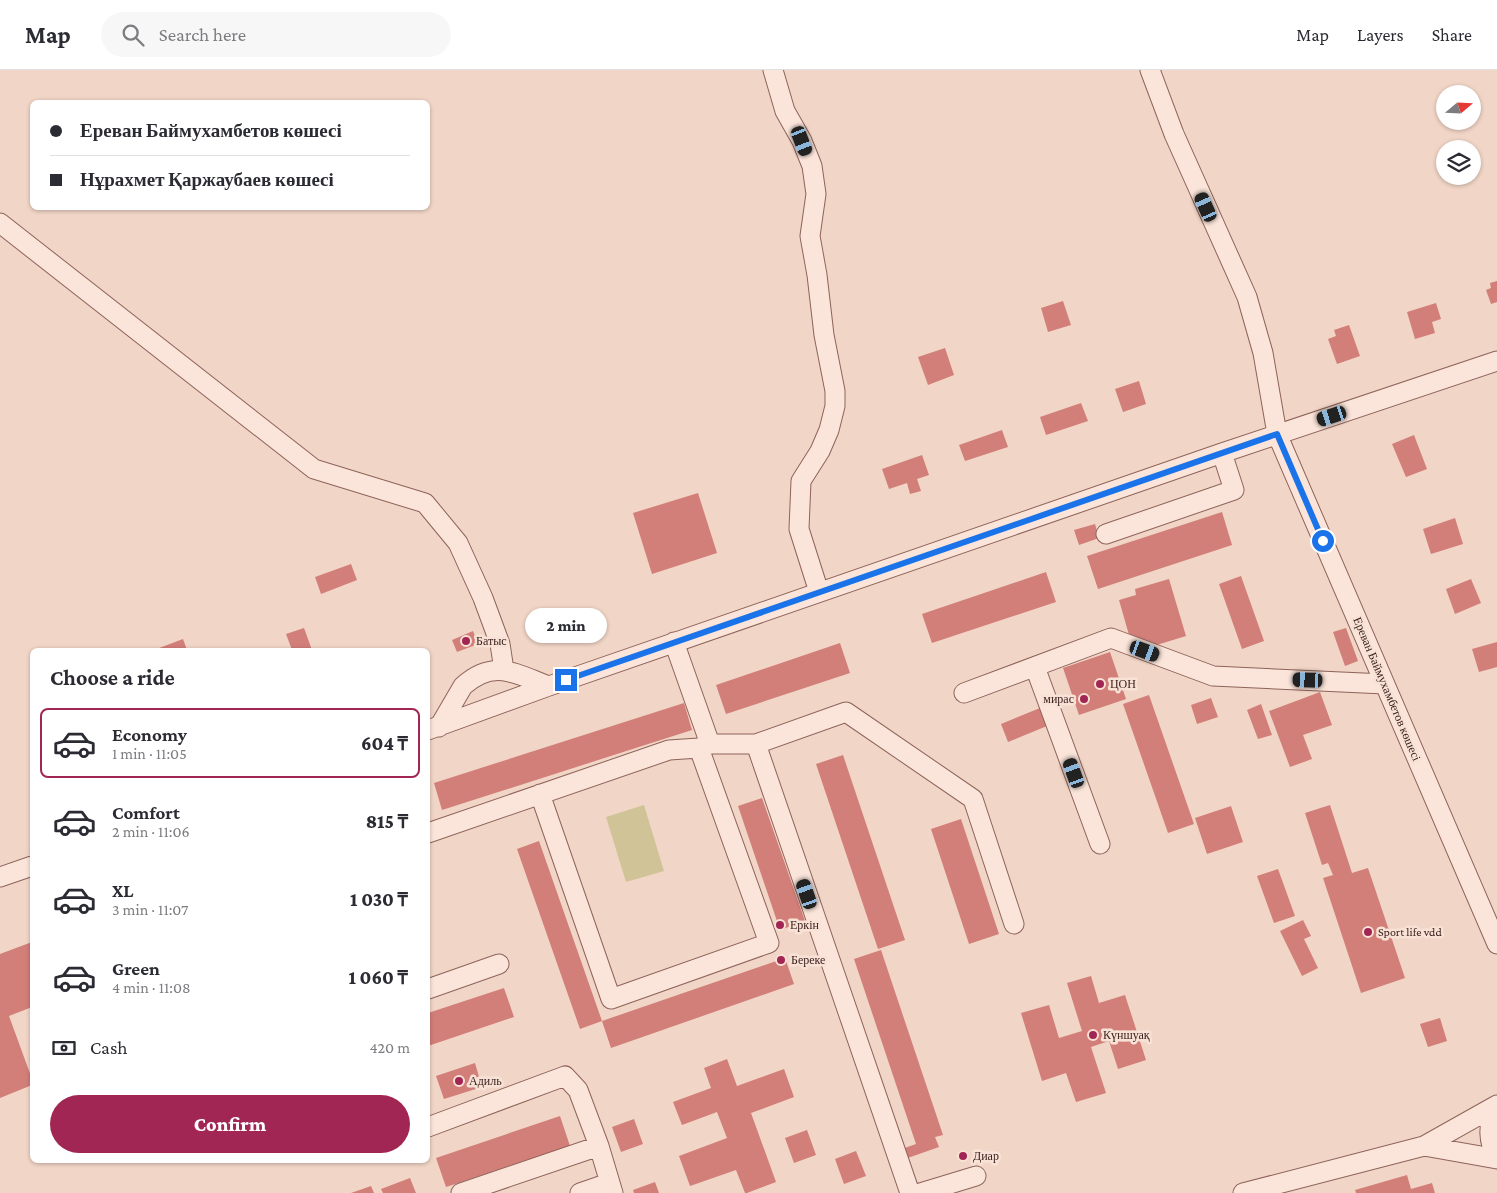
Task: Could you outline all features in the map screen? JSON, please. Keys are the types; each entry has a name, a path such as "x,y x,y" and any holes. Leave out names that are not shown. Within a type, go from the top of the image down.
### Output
{"street":[{"path":"773,70 785,111 802,141 812,166 816,194 810,236 817,275 824,336 835,391 835,406 829,430 820,451 801,481 799,529 819,592"},
{"name":"Ереван Баймухамбетов көшесі","path":"1150,70 1174,134 1247,297 1263,353 1277,434 1497,944"},
{"path":"0,223 314,469 425,503 458,543 500,644 504,670"},
{"path":"433,729 674,642 1277,434 1497,361"},
{"path":"1106,534 1234,490 1222,453"},
{"path":"964,693 1112,638 1213,676 1385,684"},
{"path":"540,794 611,999 769,943 704,746 674,642"},
{"path":"1035,667 1100,844"},
{"path":"433,729 463,686 468,681 482,674 496,669 504,670 548,686"},
{"path":"430,832 669,750 704,746 756,744 846,712 973,799 1014,924"},
{"path":"756,744 910,1193"},
{"path":"0,877 30,867"},
{"path":"430,988 499,964"},
{"path":"430,1125 565,1076 578,1090 599,1146 611,1188 580,1193"},
{"path":"1242,1193 1424,1146 1497,1107"},
{"path":"1497,1107 1490,1121 1489,1131 1490,1141 1497,1158"},
{"path":"462,1193 599,1146"},
{"path":"1424,1146 1497,1158"},
{"path":"920,1193 976,1176"}],"shaded area":[{"path":"644,805 664,871 626,882 606,817"}],"building":[{"path":"1497,281 1497,302 1491,304 1486,290 1491,288 1490,283"},
{"path":"1063,301 1071,325 1048,332 1041,308"},
{"path":"1436,303 1441,319 1432,322 1435,333 1415,339 1407,312"},
{"path":"1349,325 1360,356 1337,364 1328,339 1336,336 1334,330"},
{"path":"945,348 954,375 928,385 918,357"},
{"path":"1139,381 1146,404 1123,412 1115,389"},
{"path":"1081,403 1088,421 1046,435 1040,417"},
{"path":"1002,430 1008,447 965,461 959,445"},
{"path":"1414,435 1427,469 1406,477 1392,444"},
{"path":"922,455 929,475 917,479 921,491 910,494 907,483 889,489 882,469"},
{"path":"698,493 717,553 652,574 633,513"},
{"path":"1222,512 1232,545 1098,589 1087,556"},
{"path":"1455,518 1463,544 1431,554 1423,529"},
{"path":"1095,524 1099,538 1079,545 1074,530"},
{"path":"351,564 357,580 321,594 315,577"},
{"path":"1046,572 1056,602 932,643 922,614"},
{"path":"1241,576 1264,641 1242,649 1219,584"},
{"path":"1169,579 1186,636 1150,647 1129,635 1119,600 1136,595 1135,589"},
{"path":"1471,579 1481,603 1455,614 1446,589"},
{"path":"304,628 311,648 291,648 286,634"},
{"path":"1346,628 1358,661 1345,666 1333,632"},
{"path":"473,631 478,644 457,652 452,640"},
{"path":"183,639 186,648 159,648"},
{"path":"1497,642 1497,667 1479,672 1472,649"},
{"path":"840,643 850,673 726,714 716,685"},
{"name":"ЦОН","path":"1110,652 1126,699 1079,715 1063,668"},
{"path":"1320,692 1332,725 1303,735 1312,759 1290,767 1269,711"},
{"path":"1149,695 1194,824 1168,833 1123,704"},
{"path":"1211,698 1218,717 1197,724 1191,705"},
{"path":"684,703 692,730 442,810 434,783"},
{"path":"1261,704 1272,735 1258,739 1247,710"},
{"path":"1040,708 1047,726 1008,742 1001,724"},
{"path":"843,755 905,940 878,949 816,764"},
{"path":"762,798 805,921 780,930 738,806"},
{"path":"1330,805 1352,873 1368,868 1405,978 1361,993 1323,878 1333,875 1328,863 1322,865 1305,813"},
{"path":"1231,806 1243,842 1207,854 1195,818"},
{"path":"961,819 999,934 969,944 931,829"},
{"path":"539,841 602,1021 580,1029 517,849"},
{"path":"1278,869 1295,916 1274,923 1257,876"},
{"path":"1303,920 1311,936 1304,939 1318,968 1302,976 1280,931"},
{"path":"30,943 30,1008 9,1016 30,1074 30,1086 0,1098 0,954"},
{"path":"881,950 943,1135 935,1137 939,1147 902,1160 899,1150 916,1144 854,959"},
{"path":"785,958 794,984 611,1048 602,1021"},
{"path":"1091,976 1099,1003 1125,995 1146,1060 1118,1069 1109,1041 1091,1047 1106,1093 1076,1102 1066,1073 1042,1081 1021,1013 1049,1005 1059,1038 1082,1031 1067,983"},
{"path":"504,988 514,1017 430,1045 430,1012"},
{"path":"1440,1018 1447,1041 1428,1047 1420,1024"},
{"path":"727,1059 737,1086 784,1069 794,1097 751,1113 776,1182 747,1193 745,1193 736,1170 690,1186 679,1156 727,1138 717,1112 682,1125 673,1102 711,1088 704,1068"},
{"name":"Адиль","path":"475,1063 482,1087 444,1099 436,1076"},
{"path":"560,1116 570,1146 446,1187 436,1158"},
{"path":"634,1119 643,1144 621,1152 612,1127"},
{"path":"807,1130 816,1155 794,1163 785,1138"},
{"path":"856,1151 866,1176 844,1184 835,1159"},
{"path":"1407,1175 1411,1189 1432,1183 1435,1193 1356,1193 1355,1190"},
{"path":"410,1178 416,1193 383,1193 381,1189"},
{"path":"655,1182 659,1193 634,1193 633,1190"},
{"path":"371,1186 374,1193 351,1193"}],"place":[{"name":"Батыс","path":"466,641"},
{"name":"ЦОН","path":"1100,684"},
{"name":"мирас","path":"1084,699"},
{"name":"Еркін","path":"780,925"},
{"name":"Sport life vdd","path":"1368,932"},
{"name":"Береке","path":"781,960"},
{"name":"Күншуақ","path":"1093,1035"},
{"name":"Адиль","path":"459,1081"},
{"name":"Диар","path":"963,1156"}],"route":[{"path":"566,680 1277,434 1323,541"}]}
